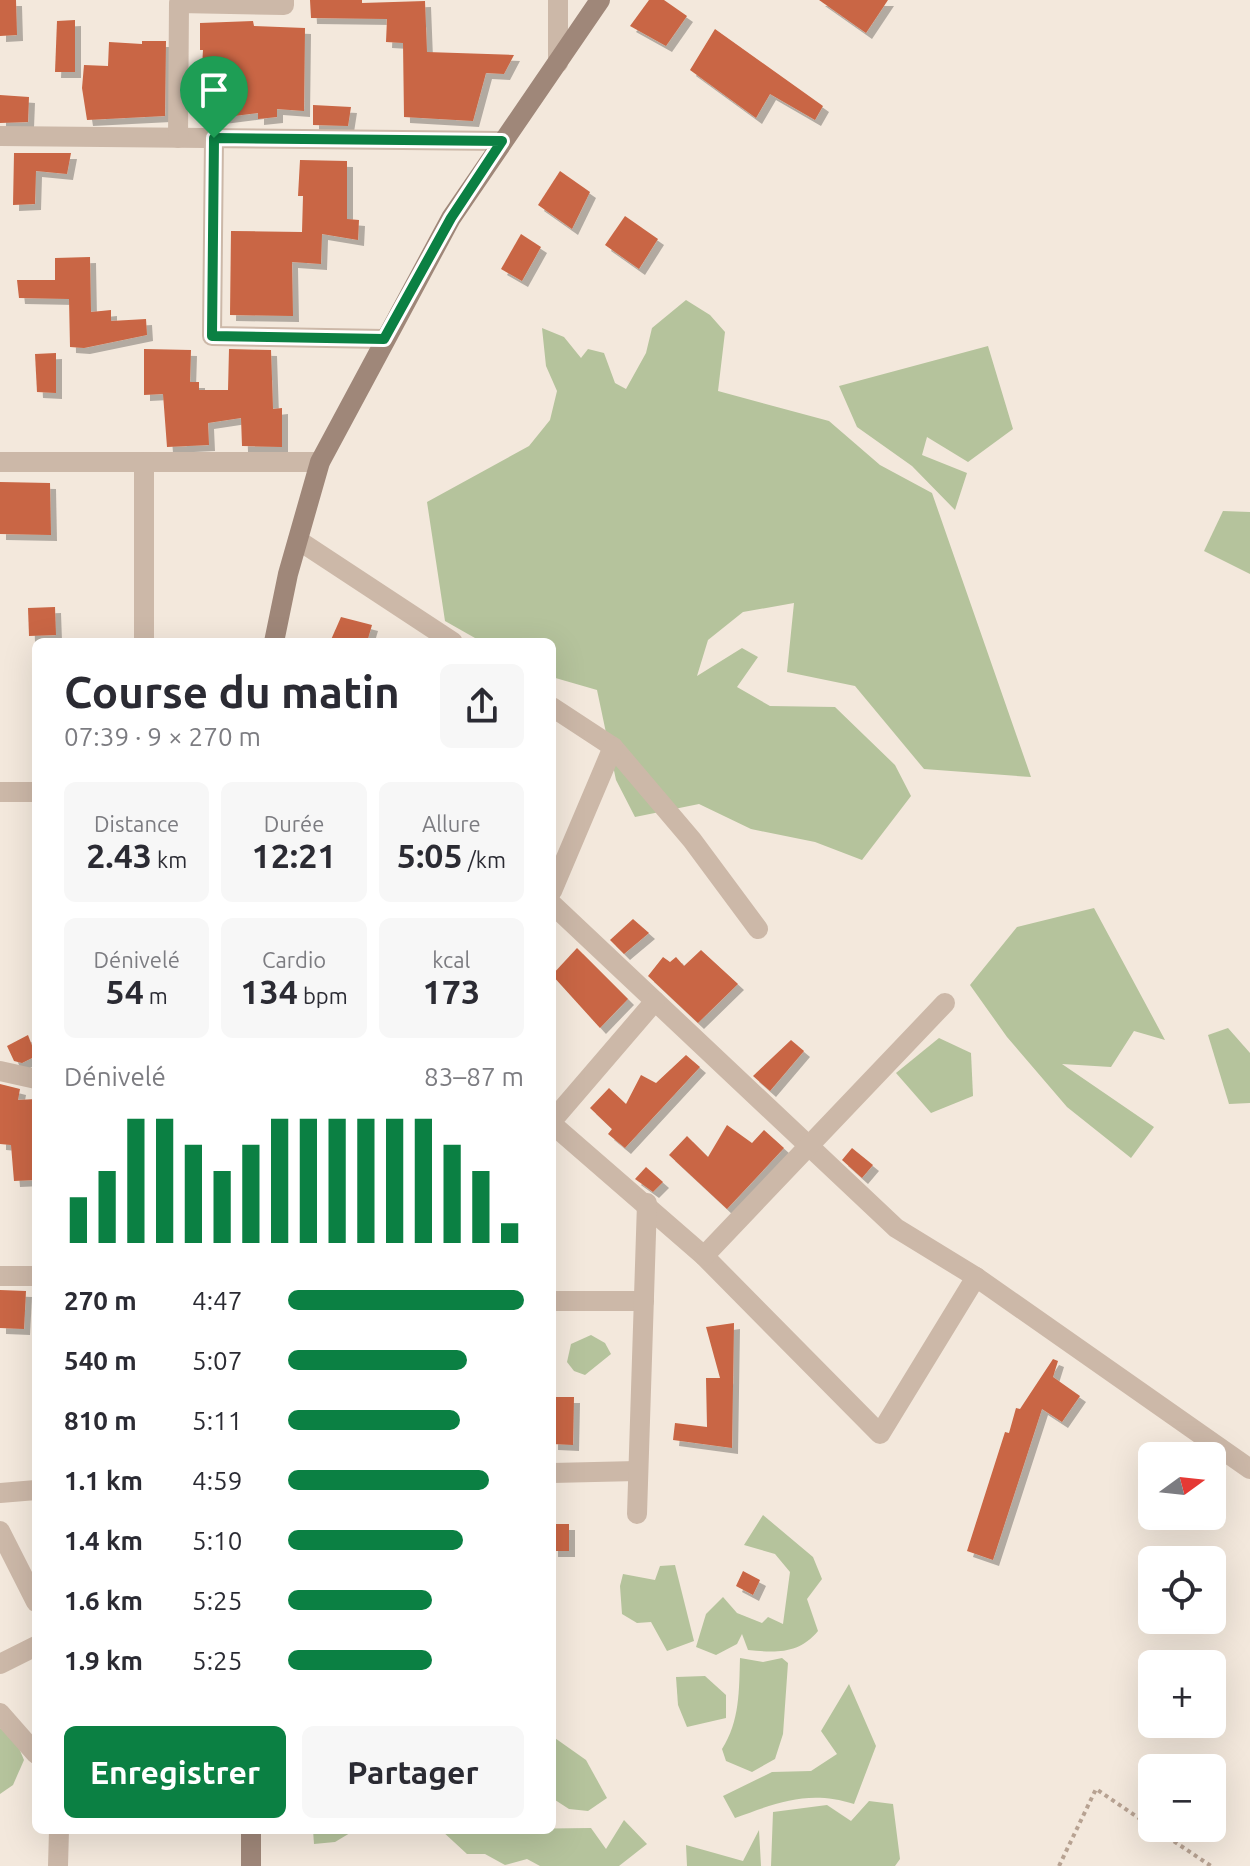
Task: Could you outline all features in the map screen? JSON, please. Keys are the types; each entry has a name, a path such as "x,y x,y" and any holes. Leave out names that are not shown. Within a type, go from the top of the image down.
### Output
{"street":[{"path":"178,138 179,3 284,5 284,0"},
{"path":"558,0 558,63"},
{"path":"275,638 320,462 451,218 600,0"},
{"path":"0,136 502,141"},
{"path":"214,138 212,336 384,339"},
{"path":"0,462 320,462"},
{"path":"144,462 144,638"},
{"path":"298,540 447,638"},
{"path":"556,710 613,747 692,840 758,929"},
{"path":"556,882 613,747"},
{"path":"0,792 32,792"},
{"path":"556,908 896,1228 976,1277 1250,1469"},
{"path":"556,1117 655,1001"},
{"path":"704,1256 945,1003"},
{"path":"0,1071 32,1078"},
{"path":"556,1125 704,1256 880,1434 976,1277"},
{"path":"637,1514 647,1203"},
{"path":"0,1276 32,1276"},
{"path":"556,1301 644,1301"},
{"path":"556,1473 637,1471"},
{"path":"0,1493 32,1490"},
{"path":"0,1531 32,1594"},
{"path":"0,1664 32,1648"},
{"path":"0,1713 32,1749"},
{"path":"58,1866 59,1834"},
{"path":"251,1834 251,1866"}],"path":[{"path":"1059,1866 1096,1789 1138,1817"},
{"path":"1175,1842 1211,1866"}],"green space":[{"path":"686,300 710,315 725,332 718,391 829,421 880,465 932,493 1031,777 924,769 855,686 787,672 794,603 743,612 708,640 697,676 742,648 758,657 737,687 770,706 835,707 895,765 911,796 862,860 815,842 751,829 699,804 635,817 616,780 597,690 556,678 556,638 475,638 445,621 427,502 529,446 550,420 557,391 546,366 542,328 564,337 581,358 588,349 604,353 615,383 626,389 646,353 652,328"},
{"path":"988,346 1013,429 968,462 927,437 922,455 967,473 955,510 912,466 857,427 839,386"},
{"path":"1223,511 1250,512 1250,574 1204,551"},
{"path":"1094,908 1165,1040 1134,1031 1111,1067 1062,1064 1154,1127 1131,1158 1067,1107 1007,1037 970,985 1017,927"},
{"path":"1228,1028 1250,1053 1250,1103 1229,1104 1208,1035"},
{"path":"939,1038 971,1053 973,1096 931,1113 896,1073"},
{"path":"591,1335 605,1343 611,1354 585,1375 574,1371 567,1362 571,1344"},
{"path":"763,1515 813,1557 822,1579 807,1599 818,1631 803,1644 786,1650 748,1650 742,1634 737,1644 716,1655 696,1647 706,1614 723,1597 737,1613 762,1623 768,1617 783,1624 790,1572 775,1554 744,1545"},
{"path":"675,1565 694,1641 667,1651 651,1622 637,1623 622,1614 620,1586 623,1574 655,1580 660,1566"},
{"path":"740,1658 763,1662 782,1658 788,1663 783,1734 775,1759 752,1772 726,1761 722,1749 735,1716"},
{"path":"705,1676 726,1695 726,1718 687,1727 678,1705 676,1677"},
{"path":"849,1684 876,1746 854,1804 808,1798 780,1803 735,1818 723,1796 772,1772 811,1771 837,1754 821,1731"},
{"path":"0,1728 13,1734 24,1760 13,1785 0,1794"},
{"path":"556,1739 586,1760 607,1798 588,1811 569,1809 556,1801"},
{"path":"869,1801 893,1804 900,1859 895,1866 771,1866 773,1812 827,1805 851,1821"},
{"path":"624,1820 647,1844 619,1866 540,1866 527,1859 505,1865 485,1854 467,1854 445,1834 556,1834 556,1828 591,1828 606,1849"},
{"path":"759,1830 761,1866 687,1866 686,1845 743,1861"},
{"path":"313,1834 348,1834 335,1842 314,1844"}],"building":[{"path":"0,0 16,0 17,35 0,36"},
{"path":"310,0 362,0 362,3 425,1 427,52 514,55 504,74 486,73 473,121 404,117 403,43 386,42 387,19 311,18"},
{"path":"649,0 664,0 687,16 666,46 630,26"},
{"path":"819,0 888,0 866,33"},
{"path":"75,20 75,72 55,72 57,21"},
{"path":"253,21 254,26 305,28 304,111 277,109 277,117 258,119 258,113 211,119 211,114 199,114 203,50 200,50 200,23"},
{"path":"715,29 823,106 815,120 770,94 756,118 690,70"},
{"path":"142,41 166,41 165,116 87,120 82,88 84,65 108,66 109,42 142,44"},
{"path":"0,95 29,97 28,122 0,123"},
{"path":"313,105 351,107 348,126 313,125"},
{"path":"14,153 71,153 67,174 36,171 35,204 13,205"},
{"path":"300,160 347,161 347,219 359,220 358,240 322,234 321,264 292,262 293,316 230,315 231,231 302,232 303,196 298,196"},
{"path":"560,171 590,192 572,229 538,205"},
{"path":"625,216 658,239 639,269 605,245"},
{"path":"521,234 541,247 522,281 501,269"},
{"path":"90,257 91,312 111,310 111,321 146,319 147,335 84,348 70,347 69,299 19,298 17,280 55,280 55,258"},
{"path":"144,349 191,350 190,382 199,382 199,390 228,390 229,349 271,350 273,409 282,408 282,447 242,446 241,418 208,423 209,445 167,447 163,394 144,395"},
{"path":"56,353 56,393 37,392 35,354"},
{"path":"0,482 50,483 51,535 0,534"},
{"path":"55,607 56,635 29,636 28,608"},
{"path":"341,617 372,625 368,638 332,638"},
{"path":"633,919 649,933 624,954 610,940"},
{"path":"577,948 628,999 600,1028 556,979 556,971"},
{"path":"701,950 738,984 698,1023 648,976 663,957 670,962 676,957 684,966"},
{"path":"28,1035 32,1058 22,1063 14,1061 7,1046"},
{"path":"791,1040 804,1051 770,1091 753,1076"},
{"path":"686,1055 700,1067 625,1148 608,1134 612,1129 590,1108 609,1088 626,1104 641,1075 656,1083"},
{"path":"0,1084 20,1089 18,1100 32,1099 32,1180 14,1181 11,1145 0,1144"},
{"path":"727,1125 752,1143 764,1130 784,1148 727,1209 669,1155 687,1136 708,1157"},
{"path":"852,1148 873,1165 862,1178 842,1160"},
{"path":"646,1167 663,1182 653,1192 635,1179"},
{"path":"0,1290 26,1291 24,1329 0,1328"},
{"path":"734,1323 732,1448 673,1440 675,1423 707,1427 706,1378 720,1378 706,1327"},
{"path":"1053,1359 1058,1361 1053,1377 1080,1396 1062,1422 1042,1409 993,1560 967,1551 1005,1432 1009,1433 1016,1408 1020,1409"},
{"path":"556,1397 574,1397 573,1445 556,1444"},
{"path":"556,1524 569,1524 569,1551 556,1551"},
{"path":"743,1571 760,1580 753,1595 736,1586"}],"route":[{"path":"214,138 502,141 451,218 384,339 212,336 214,138"}]}
